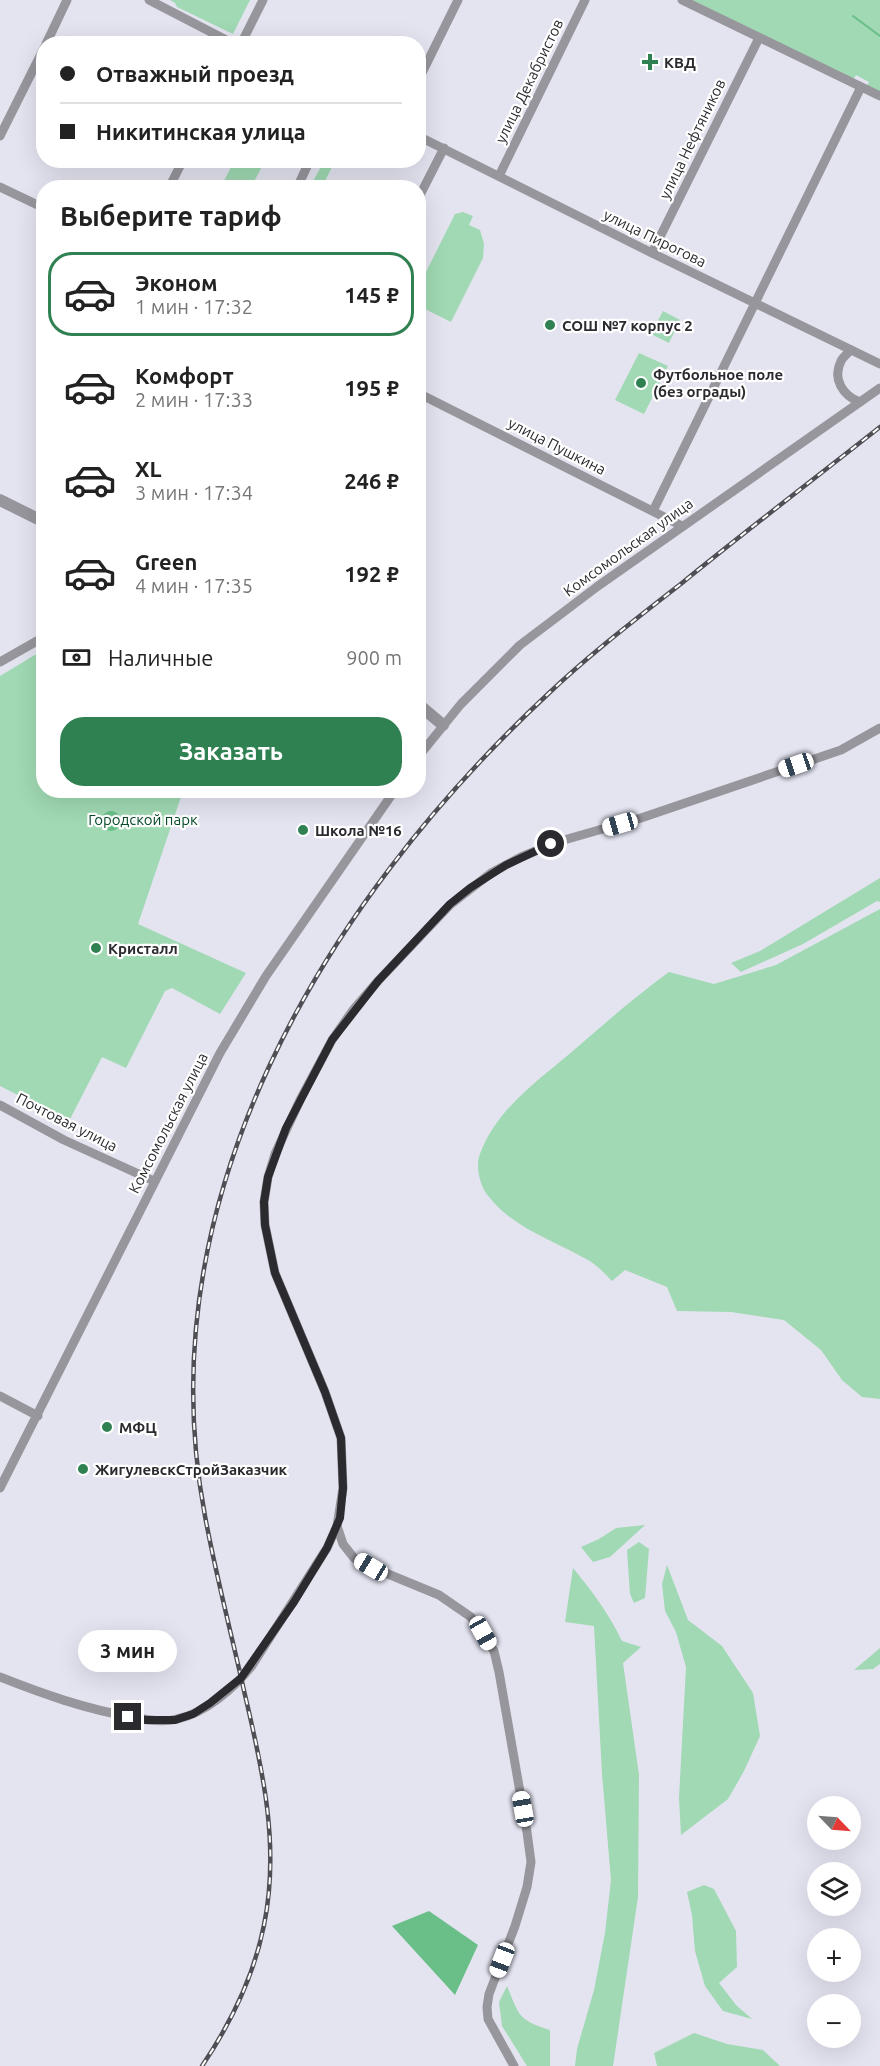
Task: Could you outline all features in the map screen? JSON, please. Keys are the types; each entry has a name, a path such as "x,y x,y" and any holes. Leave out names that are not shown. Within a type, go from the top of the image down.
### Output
{"street":[{"path":"50,36 67,0"},
{"path":"149,0 219,36"},
{"path":"245,36 263,0"},
{"path":"426,65 458,0"},
{"name":"улица Декабристов","path":"499,176 585,0"},
{"path":"682,0 880,96"},
{"name":"улица Нефтяников","path":"652,253 759,38"},
{"path":"0,136 36,64"},
{"name":"Комсомольская улица","path":"653,511 861,87"},
{"name":"улица Пирогова","path":"426,140 880,364"},
{"path":"426,183 444,148"},
{"path":"0,187 36,204"},
{"path":"851,350 841,361 838,374 840,388 850,398 860,402"},
{"name":"Комсомольская улица","path":"426,747 461,704 520,645 682,526 880,388"},
{"name":"улица Пушкина","path":"426,397 682,526"},
{"path":"0,500 36,518"},
{"path":"0,662 36,641"},
{"path":"426,711 443,725"},
{"path":"0,1677 66,1702 111,1714 146,1720 175,1720 193,1714 233,1685 251,1667 327,1548 337,1526 343,1488 341,1438 325,1392 275,1273 265,1225 264,1202 275,1154 301,1098 332,1040 378,981 450,904 491,873 521,857 557,842 640,818 841,750 880,728"},
{"name":"Комсомольская улица","path":"0,1488 220,1053 246,1008 390,798"},
{"name":"Почтовая улица","path":"0,1105 64,1140 154,1181"},
{"path":"0,1396 38,1416"},
{"path":"337,1526 343,1544 354,1558 451,1602 471,1617 494,1651 531,1862 527,1887 489,1994 487,2007 488,2019 514,2066"}],"green space":[{"path":"170,0 250,0 233,34 177,7"},
{"path":"692,0 880,0 880,93 866,87 869,82 856,75 853,80"},
{"path":"230,168 261,168 255,180 224,180"},
{"path":"320,168 332,168 326,180 314,180"},
{"path":"463,212 473,216 469,225 480,230 484,244 483,258 451,322 426,310 426,272 455,214"},
{"path":"663,311 680,320 669,343 651,334"},
{"name":"Футбольное поле (без ограды)","path":"639,353 668,366 644,414 615,400"},
{"name":"Кристалл","path":"36,654 36,798 181,798 138,924 246,973 220,1014 172,988 165,991 126,1068 102,1057 69,1121 0,1086 0,676"},
{"path":"880,878 880,902 877,901 803,944 741,972 731,963 760,951"},
{"path":"880,909 880,1399 862,1397 842,1380 821,1350 784,1320 731,1312 677,1311 667,1287 625,1270 612,1281 591,1262 522,1226 499,1208 483,1188 478,1164 487,1138 520,1096 669,972 714,984 776,965"},
{"path":"645,1525 610,1557 593,1562 581,1547 616,1528"},
{"path":"639,1542 649,1549 645,1598 634,1603 630,1594 627,1550"},
{"path":"667,1565 688,1620 722,1646 753,1693 760,1736 728,1799 681,1835 679,1798 686,1667 676,1632 665,1611 662,1584"},
{"path":"573,1568 600,1603 622,1641 641,1647 623,1663 639,1775 638,1897 613,2066 575,2066 577,2049 594,1990 605,1933 611,1880 602,1774 594,1626 565,1622"},
{"path":"880,1648 880,1664 873,1669 854,1670"},
{"path":"704,1885 714,1889 736,1931 737,1967 719,1983 736,2005 752,2019 723,2011 705,1986 695,1951 692,1915 687,1892"},
{"path":"507,1986 521,2015 531,2023 550,2030 550,2066 527,2066 502,2026 499,2002"},
{"path":"694,2033 727,2044 763,2050 780,2066 657,2066 654,2053"}],"shaded area":[{"path":"111,811 118,814 121,821 118,828 111,831 104,828 101,821 104,814"},
{"path":"429,1911 478,1945 455,1995 392,1926"}],"waterway":[{"path":"853,16 880,36"}],"railway":[{"path":"202,2066 223,2033 248,1981 260,1944 269,1896 270,1838 263,1781 205,1516 193,1398 202,1283 228,1172 270,1064 325,962 391,866 466,776 548,694 597,651 880,427"}],"place":[{"name":"КВД","path":"650,62"},
{"name":"СОШ №7 корпус 2","path":"550,325"},
{"name":"Футбольное поле (без ограды)","path":"641,383"},
{"name":"Школа №16","path":"303,830"},
{"name":"Кристалл","path":"96,948"},
{"name":"МФЦ","path":"107,1427"},
{"name":"ЖигулевскСтройЗаказчик","path":"83,1469"}],"route":[{"path":"128,1717 146,1720 175,1720 193,1714 241,1678 251,1667 294,1602 327,1548 340,1518 343,1488 341,1438 325,1392 275,1273 265,1225 264,1202 268,1177 286,1128 332,1040 353,1010 378,981 450,904 470,888 491,873 551,844"}],"park label":[{"name":"Городской парк","path":"143,819"}]}
